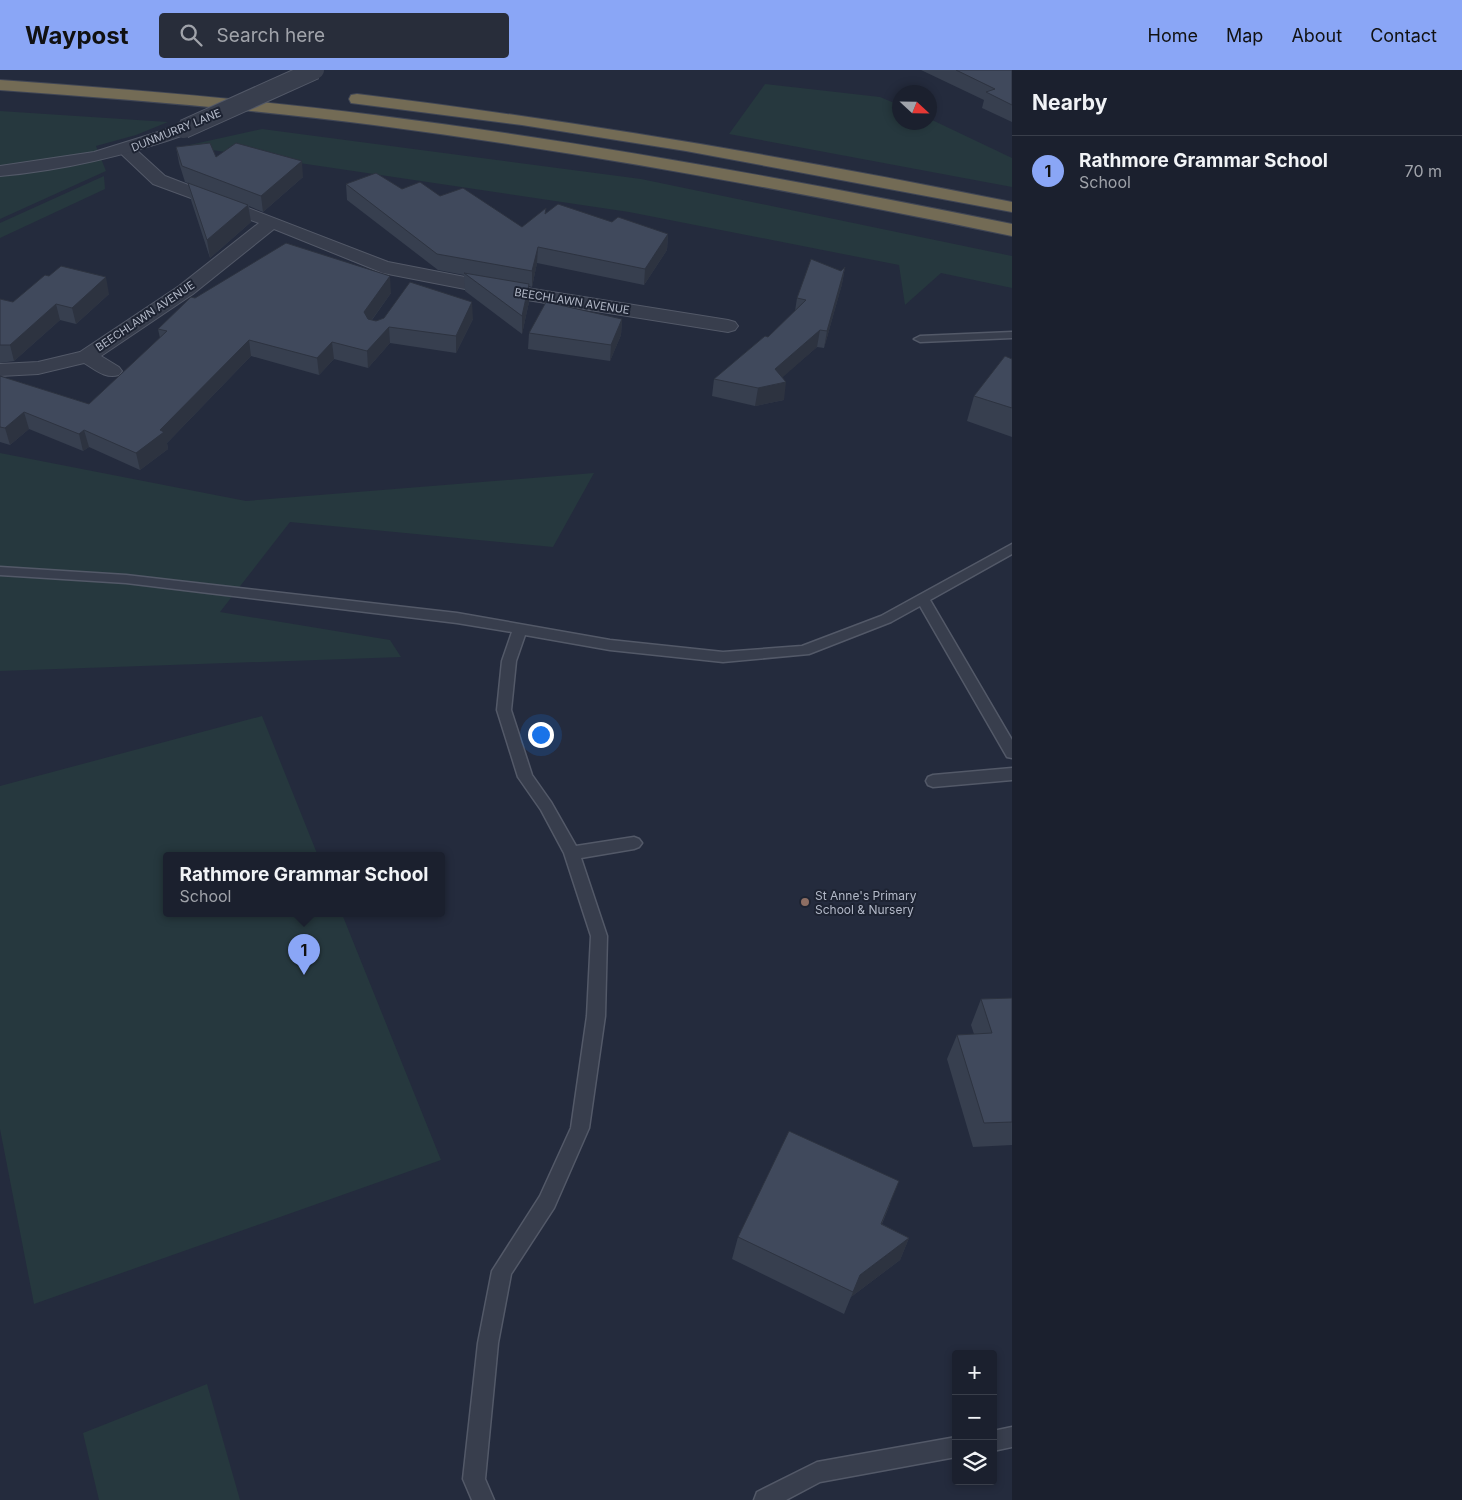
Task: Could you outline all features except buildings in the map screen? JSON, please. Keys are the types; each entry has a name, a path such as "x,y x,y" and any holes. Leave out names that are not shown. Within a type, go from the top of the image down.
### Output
{"highway":[{"path":"90,75 305,94"},
{"path":"0,85 134,96 371,120 508,139 708,170 1012,230"},
{"path":"343,98 547,124 761,159 1012,207"}],"street":[{"name":"DUNMURRY LANE","path":"0,172 64,163 126,150 184,129 314,70"},
{"name":"BEECHLAWN AVENUE","path":"126,150 159,180 272,222 383,267 411,281 501,290 728,326"},
{"name":"BEECHLAWN AVENUE","path":"0,370 38,368 87,356 186,290 272,222"},
{"path":"87,356 112,371"}],"lane":[{"path":"920,339 1012,335"},
{"path":"0,570 126,579 457,618 610,645 723,657 804,651 886,619 1012,548"},
{"path":"923,598 1012,753"},
{"path":"482,1500 474,1479 488,1343 502,1271 547,1202 580,1128 596,1016 599,936 572,853 546,806 524,777 504,710 509,661 520,629"},
{"path":"933,781 1012,774"},
{"path":"572,853 634,843"},
{"path":"997,1440 1012,1437"},
{"path":"765,1500 817,1472 952,1448"}],"shaded area":[{"path":"765,84 880,97 892,102 892,130 937,130 937,122 1012,158 1012,187 729,134"},
{"path":"0,111 168,122 136,135 96,146 106,171 0,219"},
{"path":"262,129 641,179 1012,256 1012,288 941,273 905,305 899,265 629,212 185,146"},
{"path":"104,176 105,189 0,238 0,223"},
{"path":"0,453 246,501 594,473 553,547 290,522 220,612 390,640 401,657 0,671"},
{"path":"262,716 316,852 163,852 163,917 343,917 441,1160 34,1304 0,1129 0,786"},
{"path":"207,1384 240,1500 99,1500 83,1433"}],"place":[{"name":"St Anne's Primary School & Nursery","path":"805,902"},
{"name":"Rathmore Grammar School","path":"304,975"}]}
